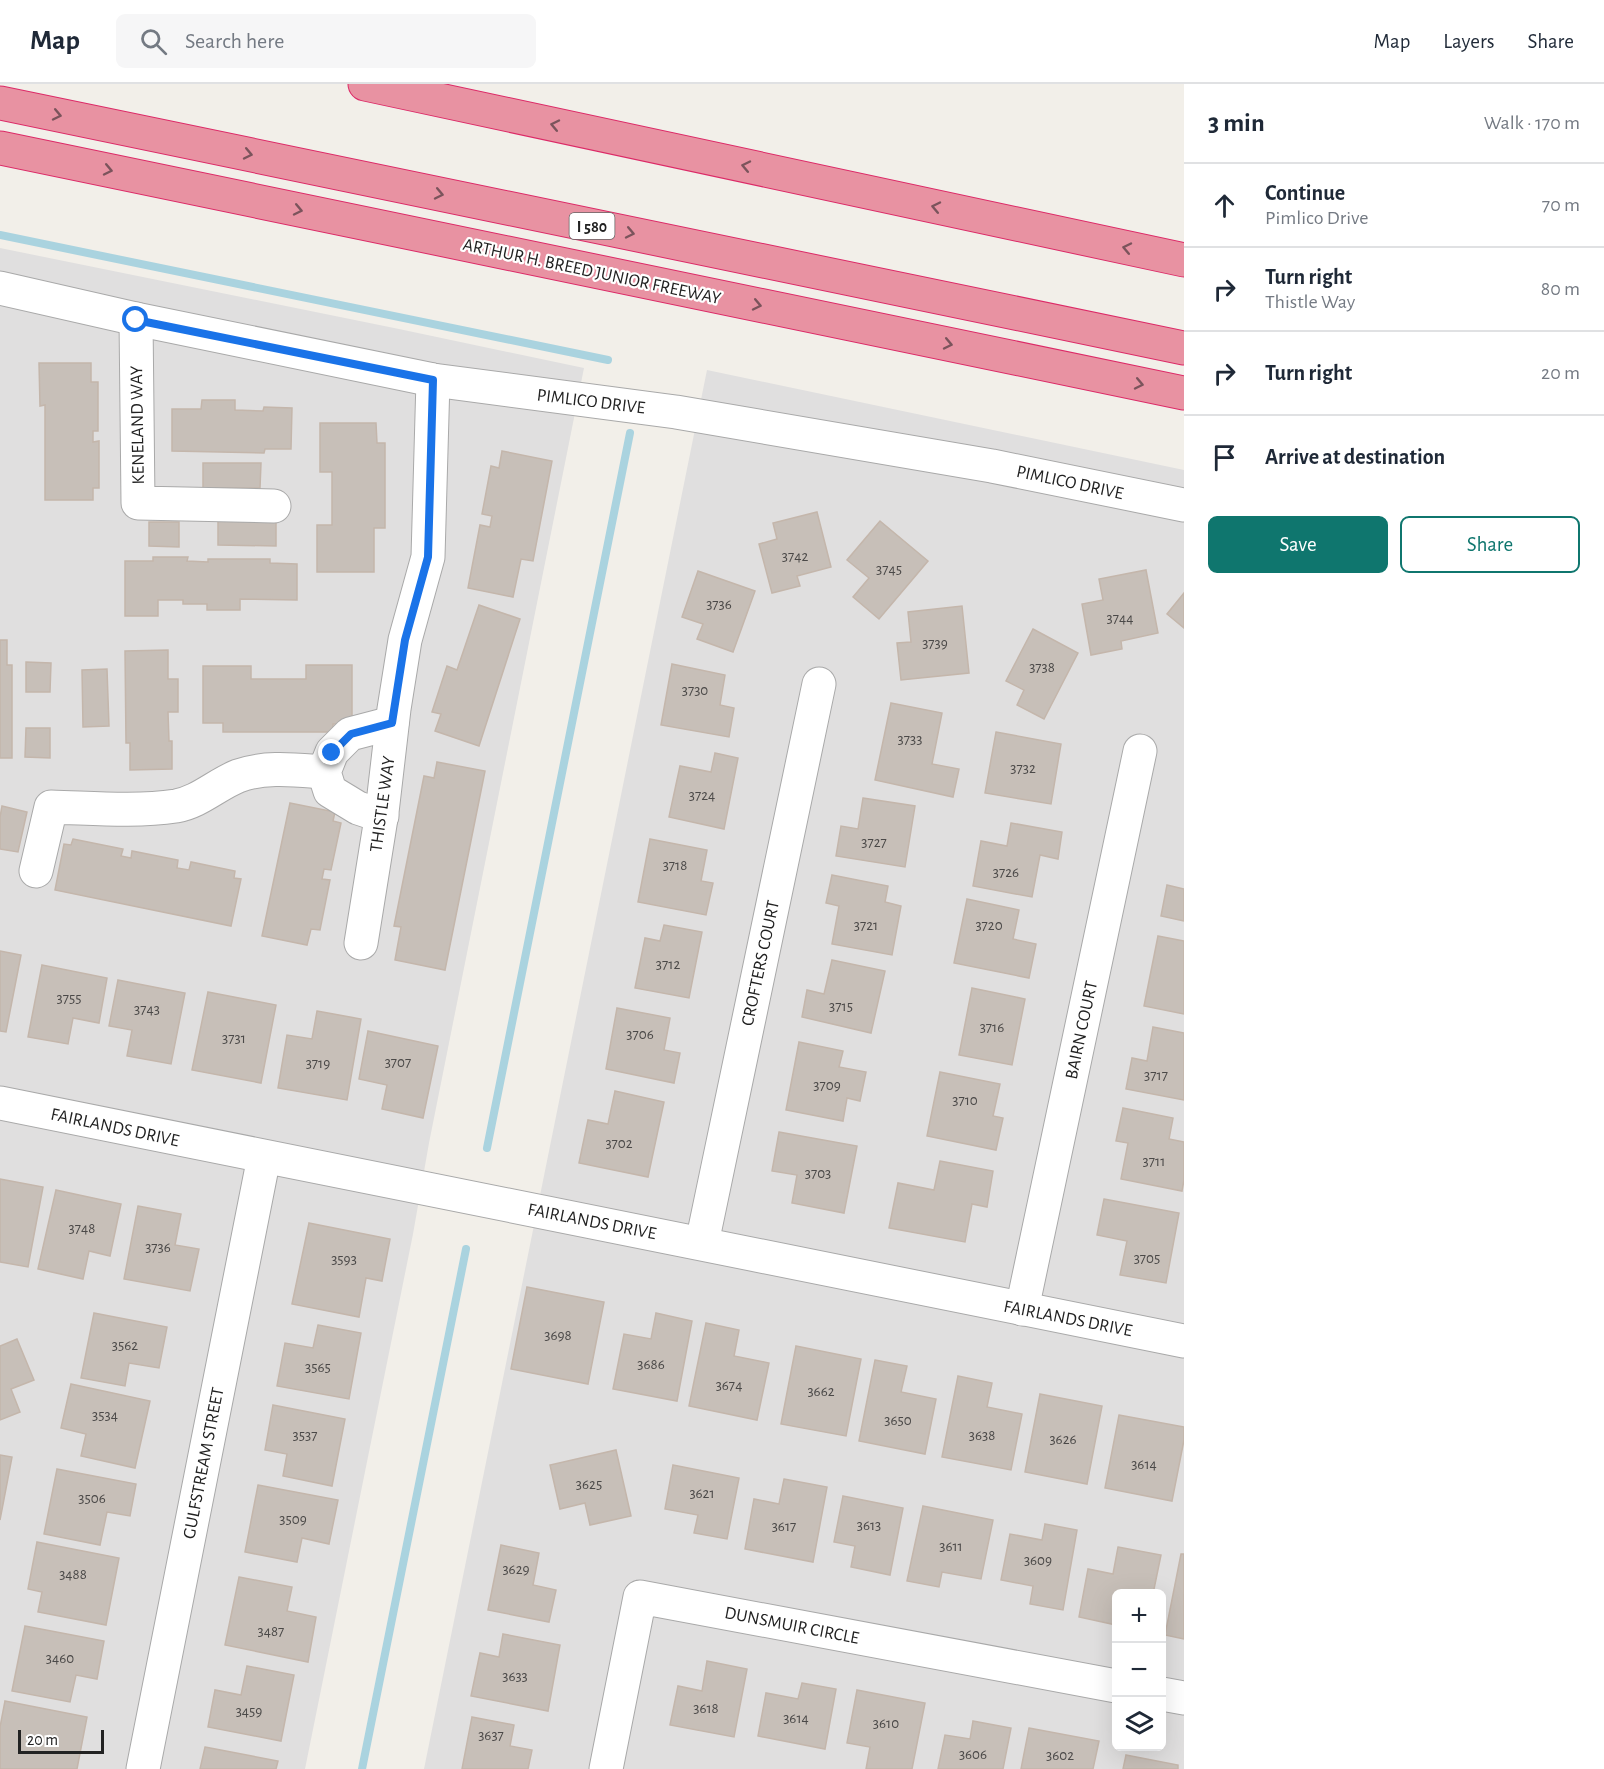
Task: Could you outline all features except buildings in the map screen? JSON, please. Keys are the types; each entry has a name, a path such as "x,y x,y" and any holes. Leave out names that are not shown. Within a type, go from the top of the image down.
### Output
{"highway":[{"path":"365,84 1184,260"},
{"name":"I 580","path":"0,103 1184,348"},
{"name":"ARTHUR H. BREED JUNIOR FREEWAY","path":"3,150 1184,393"}],"street":[{"name":"PIMLICO DRIVE","path":"0,288 136,320 433,380 676,412 992,466 1184,505"},
{"name":"KENELAND WAY","path":"136,320 138,503 274,506"},
{"name":"THISTLE WAY","path":"361,943 382,816 392,723 405,640 428,557 433,380"},
{"name":"CROFTERS COURT","path":"702,1243 819,684"},
{"path":"382,816 358,808 330,791 324,772 332,753 351,734 392,723"},
{"name":"BAIRN COURT","path":"1022,1309 1140,751"},
{"path":"36,871 51,807 127,809 177,806 209,793 237,776 267,769 324,772"},
{"name":"FAIRLANDS DRIVE","path":"0,1103 1184,1341"},
{"name":"GULFSTREAM STREET","path":"143,1769 264,1157"},
{"name":"DUNSMUIR CIRCLE","path":"606,1769 640,1597 1112,1685"},
{"path":"1166,1695 1184,1698"}],"shaded area":[{"path":"0,248 584,368 305,1769 0,1769"},
{"path":"707,370 1184,470 1184,1769 424,1769"}],"waterway":[{"path":"0,235 608,360"},
{"path":"487,1148 630,433"},
{"path":"362,1769 466,1249"}],"route":[{"path":"136,320 433,380 428,557 405,640 392,723 351,734 332,753"}]}
